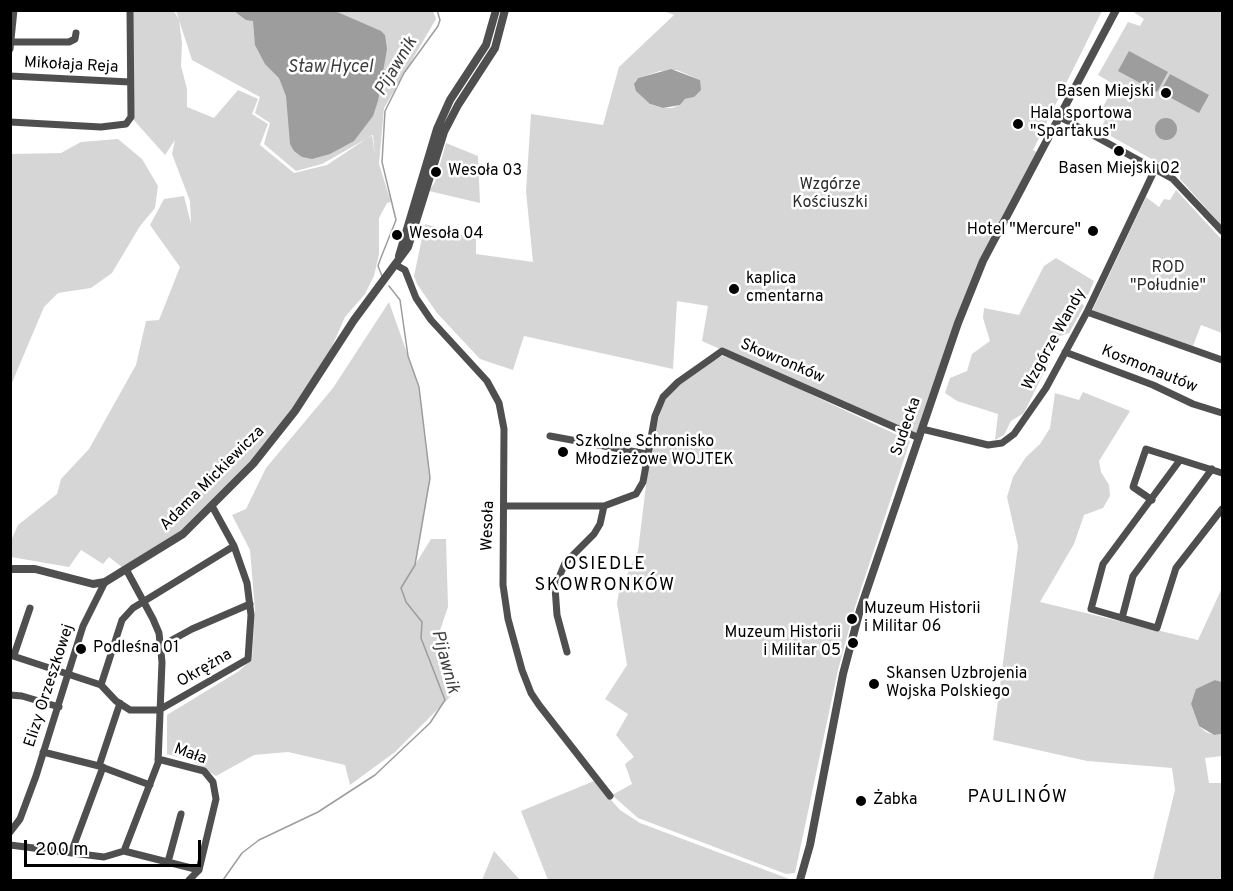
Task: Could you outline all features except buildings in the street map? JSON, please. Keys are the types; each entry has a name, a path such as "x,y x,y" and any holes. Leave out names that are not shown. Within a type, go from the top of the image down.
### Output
{"street":[{"path":"14,10 11,44 69,42 75,39 76,33"},
{"path":"10,122 53,126 120,126 131,117 130,10"},
{"name":"Adama Mickiewicza","path":"396,265 436,129 450,100 486,45 496,10"},
{"name":"Adama Mickiewicza","path":"105,582 173,542 212,506 277,436 354,320 408,247 444,132 458,105 495,48 505,10"},
{"name":"Sudecka","path":"800,880 810,845 843,674 860,610 920,434 983,261 1116,10"},
{"name":"Mikołaja Reja","path":"10,76 130,82"},
{"path":"1060,117 1156,167 1179,183 1222,231"},
{"name":"Wzgórze Wandy","path":"920,434 988,445 1002,443 1019,429 1046,388 1087,312 1156,167"},
{"name":"Wesoła","path":"396,265 405,270 416,298 431,320 487,381 499,403 504,429 503,585 508,619 522,670 539,705 610,796"},
{"path":"1087,312 1222,360"},
{"name":"Skowronków","path":"504,506 604,506 632,497 640,491 655,416 663,397 678,382 722,351 920,434"},
{"name":"Kosmonautów","path":"1065,352 1153,385 1193,404 1222,412"},
{"path":"550,436 647,454"},
{"path":"1152,500 1133,487 1146,449 1222,472"},
{"path":"1180,460 1100,568 1091,609 1157,628 1176,568 1222,509"},
{"path":"1122,618 1133,576 1212,469"},
{"name":"Okrężna","path":"159,710 248,659 250,604 247,584 234,546 212,506"},
{"path":"567,652 557,615 555,587 565,563 594,534 600,524 604,506"},
{"path":"102,686 122,620 144,599 234,546"},
{"path":"10,569 35,569 93,584 105,582"},
{"name":"Okrężna","path":"124,851 158,759 161,646 156,626 144,599 127,570"},
{"name":"Elizy Orzeszkowej","path":"10,832 20,819 59,707 83,626 105,582"},
{"path":"161,646 192,629 250,604"},
{"path":"30,608 12,655 102,686 130,710 159,710"},
{"path":"10,695 22,696 59,707"},
{"path":"71,853 101,767 120,703"},
{"path":"43,752 101,767 150,785"},
{"name":"Mała","path":"158,759 204,771 213,782 216,799 199,870"},
{"path":"168,862 181,814"},
{"path":"10,845 104,857 124,851 199,870"},
{"path":"189,880 199,870"}],"green space":[{"path":"130,11 174,11 179,20 176,11 433,11 436,19 384,108 379,164 391,202 387,203 379,218 379,254 374,276 365,294 345,317 321,371 277,436 183,534 127,571 109,557 103,564 81,550 69,567 11,557 10,543 18,525 57,494 61,479 89,449 136,365 146,321 159,320 180,267 150,225 164,199 184,196 191,224 190,201 172,154 175,140 165,155 131,117","holes":["179,20 192,60 260,97 255,113 270,123 264,144 296,171 322,164 366,139 327,165 294,173 260,145 268,124 252,114 258,99 238,90 214,118 187,107 187,89 181,66 182,43"]},
{"name":"Wzgórze Kościuszki","path":"664,11 1102,11 1033,150 1040,154 983,261 919,438 702,341 708,306 677,301 673,369 524,336 513,370 480,359 437,313 417,284 414,276 425,224 476,239 476,254 533,262 526,191 531,114 603,125 619,67 674,15","holes":["677,70 700,80 694,97 685,99 680,105 672,108 652,105 641,95 635,82 638,78 660,71"]},
{"name":"Basen Miejski","path":"1132,11 1222,11 1222,226 1180,179 1180,175 1100,130 1105,120 1098,116 1115,85 1098,75 1128,22 1140,26 1144,19"},
{"path":"118,139 142,159 158,186 155,208 140,226 112,273 91,288 58,293 44,307 11,385 11,154 61,153 81,142"},
{"path":"446,143 478,156 480,203 429,191 435,182"},
{"name":"ROD \"Południe\"","path":"1176,190 1222,240 1222,333 1201,325 1193,346 1092,311 1146,197 1159,207 1164,199 1170,200"},
{"path":"1056,258 1094,281 1088,295 1074,294 1084,306 1069,333 1052,339 1049,362 1024,413 1011,421 1004,435 995,440 998,414 957,401 945,393 950,378 967,371 972,354 990,341 983,318 984,308 1019,315 1044,266"},
{"path":"389,302 419,387 430,478 415,565 431,539 446,539 448,607 436,642 448,676 451,696 395,752 350,785 345,765 288,752 254,755 216,776 192,761 167,754 167,715 239,671 252,659 255,610 250,550 232,515 246,509 266,468 333,388"},
{"path":"723,356 746,364 910,441 855,607 838,670 795,873 786,874 638,818 612,795 632,784 625,764 634,757 616,735 628,714 605,699 627,665 617,603 619,592 638,551 650,453 660,413 667,397 681,384 714,359"},
{"path":"1083,392 1130,411 1099,461 1101,472 1109,485 1110,496 1103,508 1084,515 1074,544 1040,602 1198,640 1222,588 1222,682 1215,680 1191,704 1199,726 1214,735 1222,734 1222,756 1205,758 1209,783 1222,783 1222,880 1153,880 1175,790 1172,768 1087,761 993,740 1018,546 1007,497 1013,477 1050,428 1055,393 1079,400"},
{"path":"594,781 620,810 640,823 792,880 548,880 521,811"},
{"path":"494,851 520,880 482,880"}],"water":[{"name":"Staw Hycel","path":"234,11 335,11 381,31 385,35 387,49 378,101 373,116 354,141 330,154 312,159 302,157 294,151 290,144 286,96 279,78 265,64 255,45 253,21 246,20"},
{"path":"1129,51 1168,72 1157,92 1118,71"},
{"path":"671,69 700,80 701,90 694,97 685,99 680,105 663,108 650,104 636,91 634,84 638,78"},
{"path":"1170,74 1209,95 1199,113 1160,92"},
{"path":"1166,118 1174,121 1177,129 1174,137 1166,140 1158,137 1155,129 1158,121"},
{"path":"1215,680 1222,682 1222,734 1214,735 1199,726 1191,704 1196,689"}],"waterway":[{"name":"Pijawnik","path":"382,276 378,266 396,220 382,162 385,111 404,73 438,26 440,20 437,10"},
{"name":"Pijawnik","path":"223,880 242,853 259,840 318,812 375,775 430,723 445,700 421,638 422,622 406,602 401,588 415,565 430,478 419,387 408,356 400,300 389,286"}],"place":[{"name":"Basen Miejski","path":"1166,93"},
{"name":"Hala sportowa \"Spartakus\"","path":"1018,124"},
{"name":"Basen Miejski 02","path":"1119,151"},
{"name":"Wesoła 03","path":"436,172"},
{"name":"Hotel \"Mercure\"","path":"1093,231"},
{"name":"Wesoła 04","path":"397,235"},
{"name":"kaplica cmentarna","path":"734,289"},
{"name":"Szkolne Schronisko Młodzieżowe WOJTEK","path":"563,452"},
{"name":"Muzeum Historii i Militar 06","path":"852,619"},
{"name":"Muzeum Historii i Militar 05","path":"853,643"},
{"name":"Podleśna 01","path":"81,649"},
{"name":"Skansen Uzbrojenia Wojska Polskiego","path":"874,684"},
{"name":"Żabka","path":"861,801"}],"district":[{"name":"OSIEDLE SKOWRONKÓW","path":"605,575"},
{"name":"PAULINÓW","path":"1018,798"}]}
